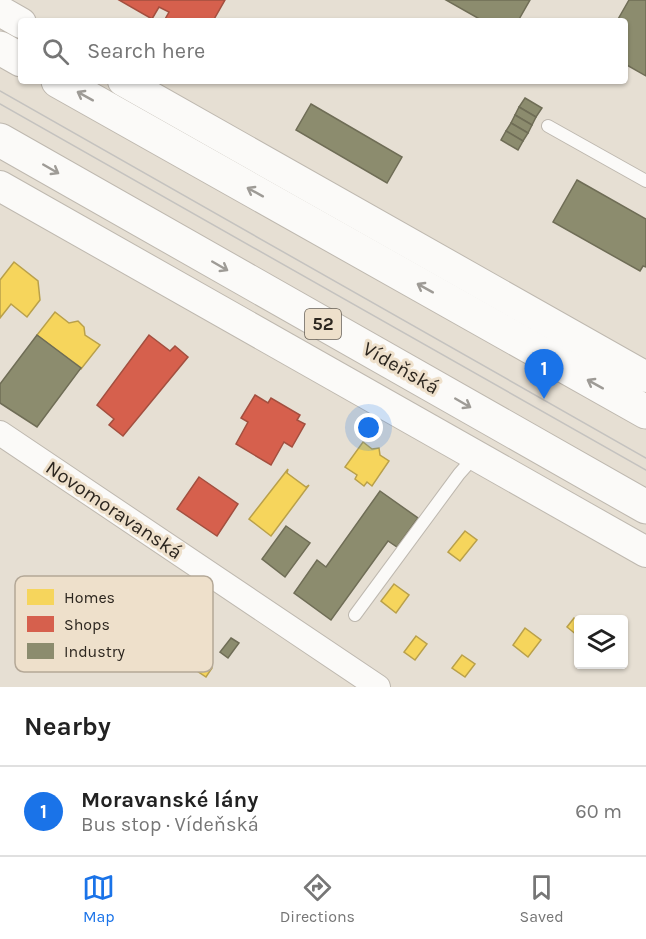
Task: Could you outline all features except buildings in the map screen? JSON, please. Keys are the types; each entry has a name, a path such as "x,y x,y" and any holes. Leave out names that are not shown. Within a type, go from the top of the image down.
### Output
{"highway":[{"path":"0,48 18,58"},
{"path":"63,84 646,412"},
{"name":"Vídeňská","path":"0,140 646,507"}],"street":[{"path":"0,11 18,21"},
{"path":"128,84 646,377"},
{"name":"Vídeňská","path":"0,186 646,552"},
{"name":"Novomoravanská","path":"0,433 213,576"},
{"name":"Novomoravanská","path":"213,576 378,687"}],"lane":[{"path":"548,126 646,181"},
{"path":"355,615 475,455"}],"tram line":[{"path":"0,91 646,458"},
{"path":"0,104 646,470"}],"place":[{"name":"Moravanské lány","path":"544,399"}]}
